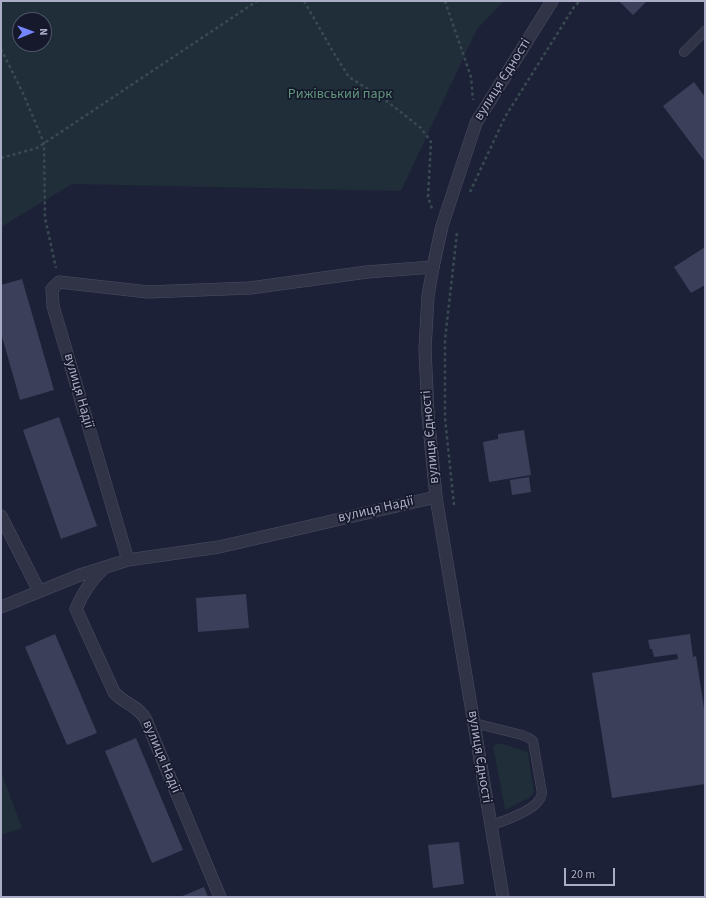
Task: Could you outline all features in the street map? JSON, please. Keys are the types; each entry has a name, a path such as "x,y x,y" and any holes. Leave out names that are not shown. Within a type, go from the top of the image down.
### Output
{"street":[{"name":"вулиця Єдності","path":"503,897 436,497 428,415 425,348 428,296 440,234 476,123 552,1"},
{"path":"56,286 148,292 250,288 367,272 433,267"},
{"name":"вулиця Надії","path":"56,286 53,306 128,560"},
{"name":"вулиця Надії","path":"1,607 80,575 128,560 219,547 436,497"},
{"path":"1,516 39,591"},
{"name":"вулиця Надії","path":"104,568 90,585 76,609 114,692 122,700 140,711 146,720 220,897"}],"lane":[{"path":"684,52 705,31"},
{"path":"474,722 522,735 533,741 542,794 534,805 499,822 490,824"}],"path":[{"path":"1,160 37,148 44,144 257,1"},
{"path":"304,1 335,55 350,77 421,128 431,142 428,198 440,234"},
{"path":"445,1 471,77 476,123"},
{"path":"469,194 505,116 574,7 580,1"},
{"path":"1,49 22,91 44,144 45,218 56,286"},
{"path":"454,509 445,418 445,340 457,231"}],"green space":[{"name":"Рижівський парк","path":"1,1 504,1 477,29 401,191 72,184 1,227"},
{"path":"503,744 527,752 534,792 529,798 507,809 505,809 493,746"},
{"path":"1,772 22,828 1,835"}],"building":[{"path":"619,1 647,1 633,15"},
{"path":"694,82 705,97 705,162 663,106"},
{"path":"705,247 705,285 691,293 674,267"},
{"path":"22,279 54,390 20,400 1,333 1,285"},
{"path":"59,417 97,526 61,539 23,430"},
{"path":"524,430 531,475 489,482 483,442 498,439 498,434"},
{"path":"529,477 531,492 512,495 510,480"},
{"path":"246,594 249,628 198,632 196,598"},
{"path":"55,634 97,733 67,745 25,647"},
{"path":"690,634 693,657 696,656 705,715 705,784 612,798 592,673 678,659 677,654 654,657 648,640"},
{"path":"136,738 183,850 152,863 105,751"},
{"path":"459,842 464,884 433,888 428,845"},
{"path":"204,887 208,897 180,897"}]}
